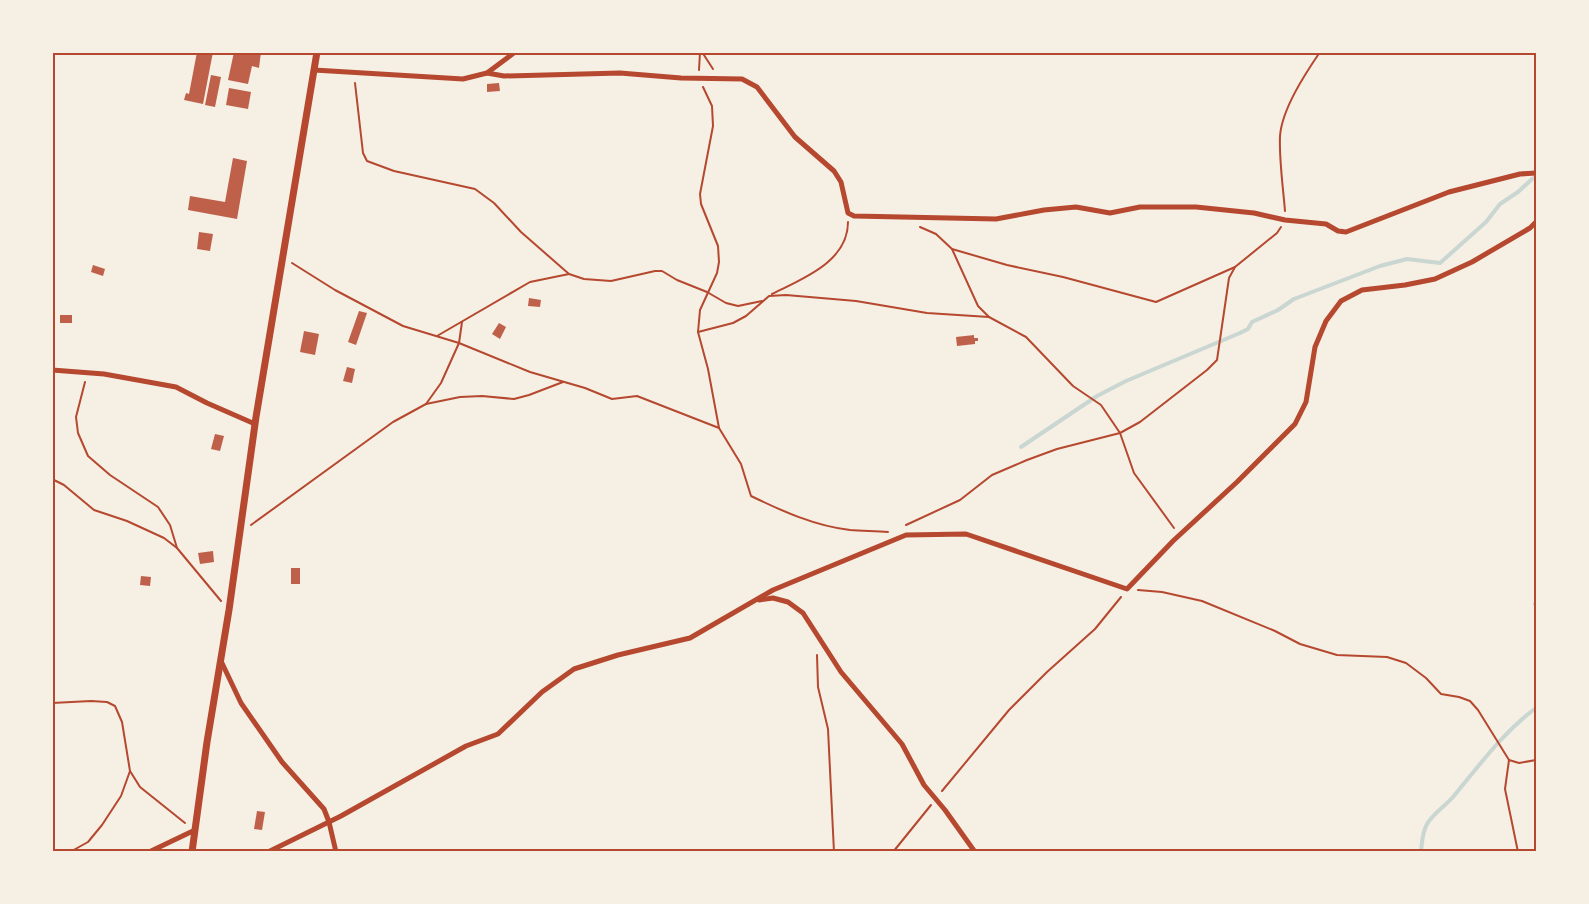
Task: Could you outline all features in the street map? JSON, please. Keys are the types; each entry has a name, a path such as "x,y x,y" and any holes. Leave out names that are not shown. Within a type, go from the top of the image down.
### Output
{"street":[{"path":"192,852 255,424 317,52"},
{"path":"487,73 515,52"},
{"path":"314,70 463,79 487,73 504,75 620,73 742,80 758,87 795,137 834,171 841,182 848,213 854,216 996,219 1076,207 1110,213 1140,207 1196,207 1326,224 1338,231 1346,232 1449,192 1520,174 1536,173"},
{"path":"268,852 329,822 466,746 498,734 542,692 574,669 618,655 690,638 773,590 906,535 966,534 1127,589 1179,535 1237,482 1294,424 1306,402 1315,347 1326,321 1341,301 1362,290 1435,279 1472,262 1530,228 1536,222"},
{"path":"52,370 88,372 176,387 255,424"},
{"path":"754,601 772,598 788,602 803,613 841,672 902,744 924,785 975,852"},
{"path":"220,660 241,703 282,762 324,809 336,852"},
{"path":"149,852 195,830"}],"path":[{"path":"701,52 698,78 712,106 712,126 700,194 701,204 718,246 719,262 717,273 700,310 698,332 708,369 719,428 741,464 751,496 785,512 824,525 848,530 894,532 906,535"},
{"path":"701,52 720,78"},
{"path":"952,249 1156,302 1235,267 1277,233 1285,220 1280,134 1285,114 1320,52"},
{"path":"354,72 363,153 367,161 394,171 475,189 494,202 521,232 569,274 584,279 611,281 662,271 726,303 738,306 762,301"},
{"path":"698,332 733,323 746,316 769,296 816,271 837,254 844,242 848,232 848,213"},
{"path":"916,225 936,234 952,249 978,306 989,317 1026,337 1073,386 1101,405 1120,433 1134,473 1179,535"},
{"path":"283,258 379,315 403,326 459,343 530,372 585,388 612,399 637,396 719,428"},
{"path":"894,532 898,528 960,500 992,475 1026,460 1057,449 1120,433 1140,422 1207,370 1217,360 1228,278 1235,267"},
{"path":"437,336 530,282 569,274"},
{"path":"769,296 786,295 856,301 927,313 989,317"},
{"path":"426,404 441,383 459,343 462,322"},
{"path":"88,372 76,417 78,433 88,456 110,475 158,507 171,525 177,548"},
{"path":"239,534 384,429 426,404 460,397 482,396 514,399 565,382"},
{"path":"52,479 64,485 94,510 127,520 164,538 177,548 228,610"},
{"path":"893,852 1009,710 1095,629 1127,589 1162,592 1202,601 1275,630 1300,644 1337,655 1387,657 1406,663 1441,693 1470,701 1509,760 1505,789 1518,852"},
{"path":"817,637 818,687 828,729 834,852"},
{"path":"52,703 92,700 107,702 115,706 122,722 130,771 140,787 195,830"},
{"path":"1509,760 1519,763 1536,760"},
{"path":"70,852 88,842 102,825 121,796 130,771"}],"building":[{"path":"197,52 213,52 203,104 184,100 186,93 189,94"},
{"path":"234,52 261,52 259,68 252,66 248,84 228,80"},
{"path":"211,75 221,77 215,107 205,105"},
{"path":"499,83 500,91 487,92 487,84"},
{"path":"229,88 251,92 248,109 226,105"},
{"path":"233,158 247,161 237,219 188,210 190,196 225,202"},
{"path":"199,232 213,234 210,251 197,249"},
{"path":"93,265 105,269 103,276 91,272"},
{"path":"529,298 541,300 540,307 528,306"},
{"path":"359,311 367,313 356,345 348,342"},
{"path":"60,315 72,315 72,323 60,323"},
{"path":"499,323 506,327 500,339 492,334"},
{"path":"304,331 319,334 315,355 300,352"},
{"path":"974,335 974,338 978,338 975,344 957,346 956,337"},
{"path":"347,367 355,369 352,383 343,381"},
{"path":"215,434 224,436 220,451 211,449"},
{"path":"213,551 214,562 200,564 198,553"},
{"path":"291,568 300,568 300,584 291,584"},
{"path":"141,576 151,577 150,586 140,585"},
{"path":"257,811 265,812 262,830 254,829"}],"waterway":[{"path":"1021,447 1097,396 1126,381 1240,333 1248,329 1252,322 1278,310 1294,299 1380,266 1407,259 1440,263 1486,222 1500,204 1536,177"},
{"path":"1421,852 1423,834 1430,820 1453,797 1502,739 1536,708"}]}
